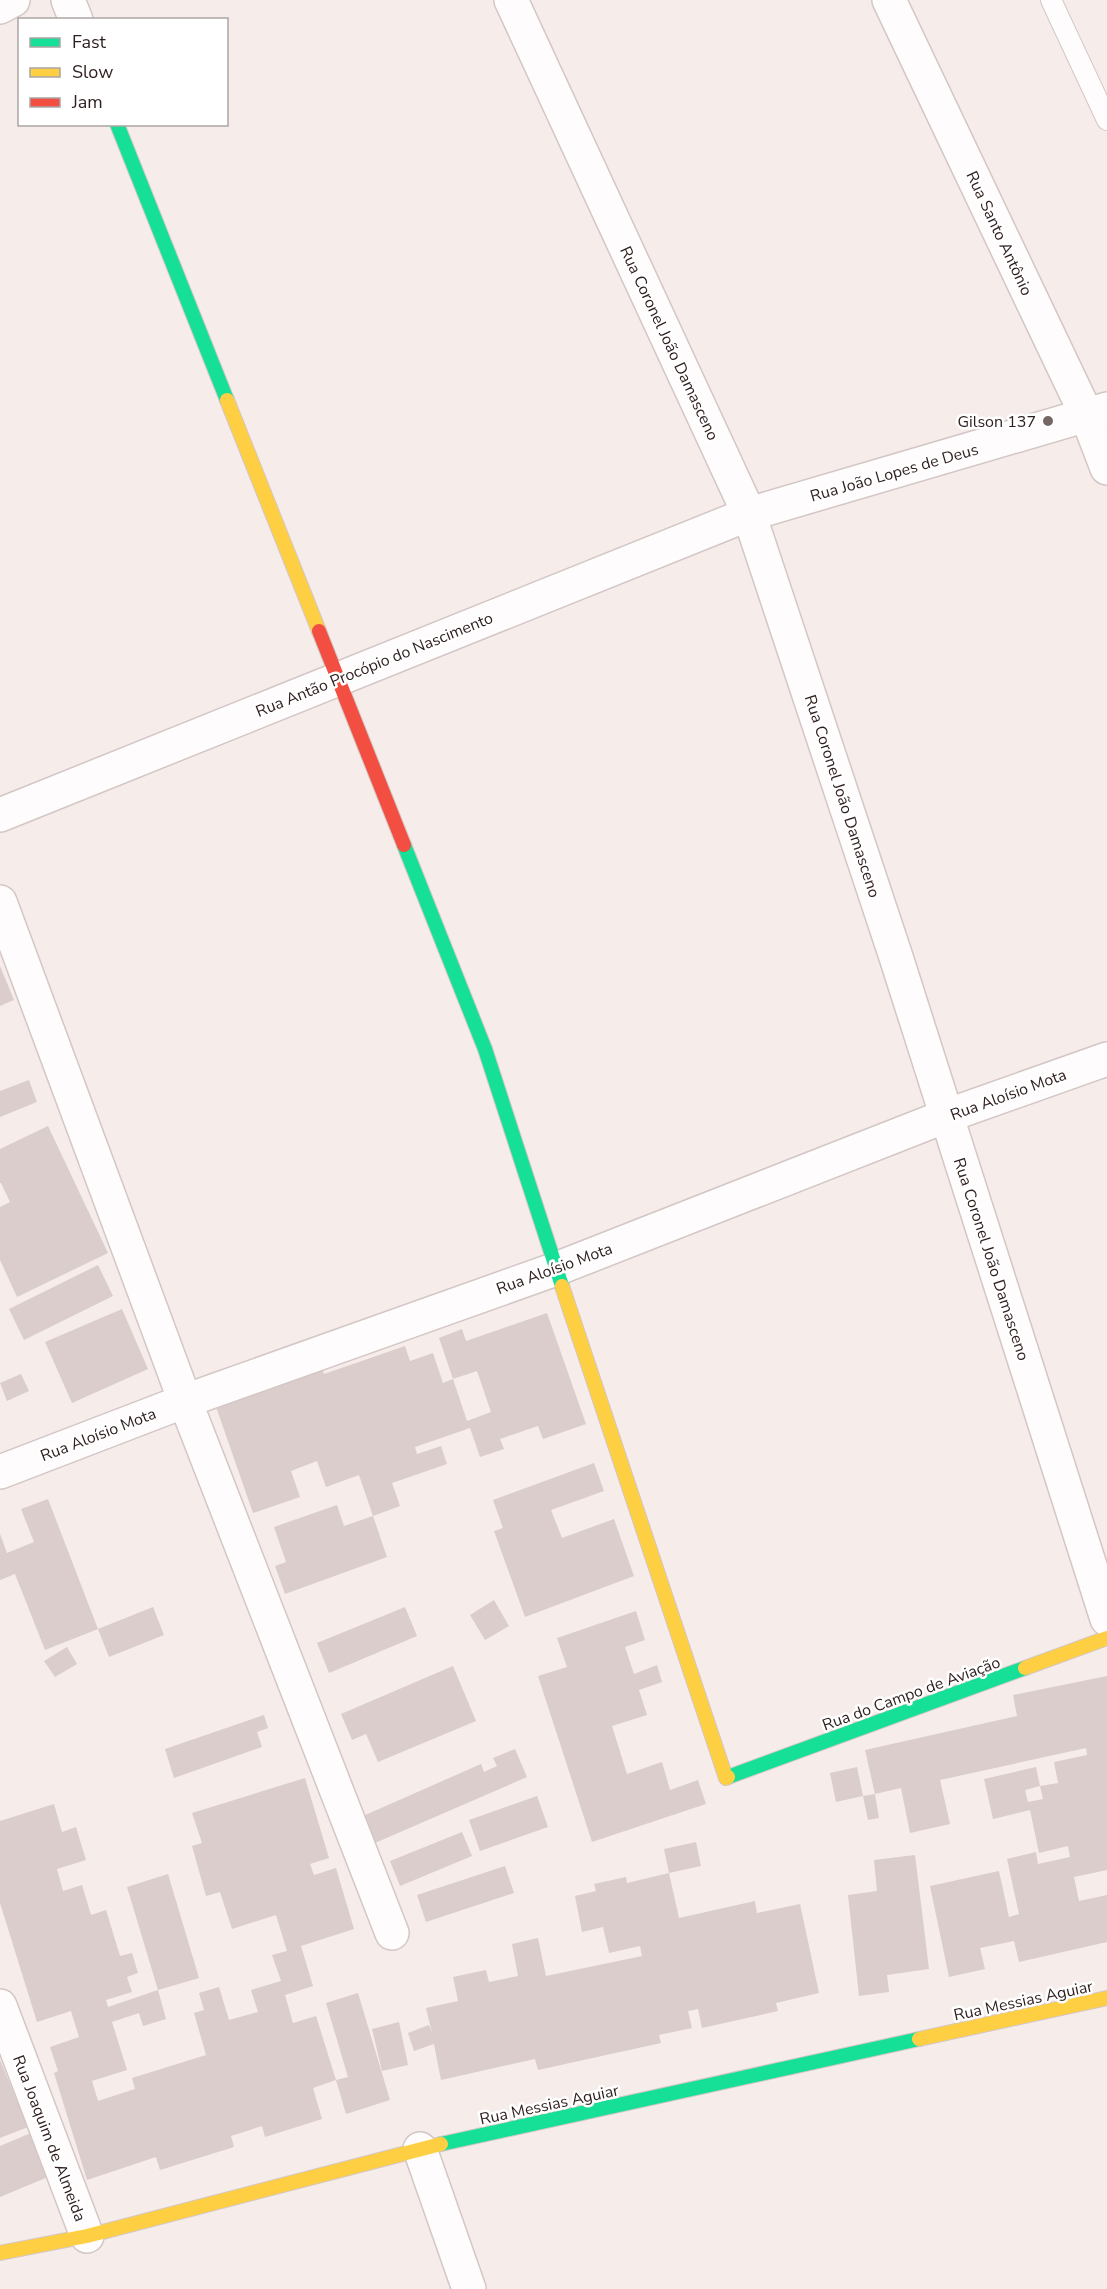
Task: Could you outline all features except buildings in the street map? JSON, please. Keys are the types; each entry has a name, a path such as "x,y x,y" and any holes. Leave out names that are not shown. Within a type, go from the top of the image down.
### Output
{"street":[{"path":"0,6 13,0"},
{"path":"68,0 75,18"},
{"name":"Rua Coronel João Damasceno","path":"511,0 749,514 896,957 1107,1619"},
{"name":"Rua Santo Antônio","path":"889,0 1097,413 1107,468"},
{"path":"118,126 485,1048 556,1269"},
{"name":"Rua João Lopes de Deus","path":"749,514 1097,413"},
{"name":"Rua Antão Procópio do Nascimento","path":"0,815 749,514"},
{"path":"0,902 185,1401 392,1933"},
{"name":"Rua Aloísio Mota","path":"0,1472 185,1401 556,1269 946,1116 1107,1059"},
{"name":"Rua do Campo de Aviação","path":"556,1269 726,1778 1107,1638"},
{"name":"Rua Messias Aguiar","path":"0,2253 87,2236 420,2149 1107,1998"},
{"name":"Rua Joaquim de Almeida","path":"0,2006 87,2236"},
{"path":"420,2149 469,2289"}],"lane":[{"path":"1051,0 1107,120"}],"traffic: fast":[{"path":"118,126 227,400"},
{"path":"404,845 485,1049 562,1286"},
{"path":"728,1777 1025,1668"},
{"path":"441,2144 919,2039"}],"traffic: slow":[{"path":"227,400 319,631"},
{"path":"562,1286 726,1778 728,1777"},
{"path":"1025,1668 1107,1638"},
{"path":"919,2039 1107,1998"},
{"path":"0,2253 87,2236 441,2144"}],"traffic: jam":[{"path":"319,631 404,845"}],"place":[{"name":"Gilson 137","path":"1048,421"}]}
